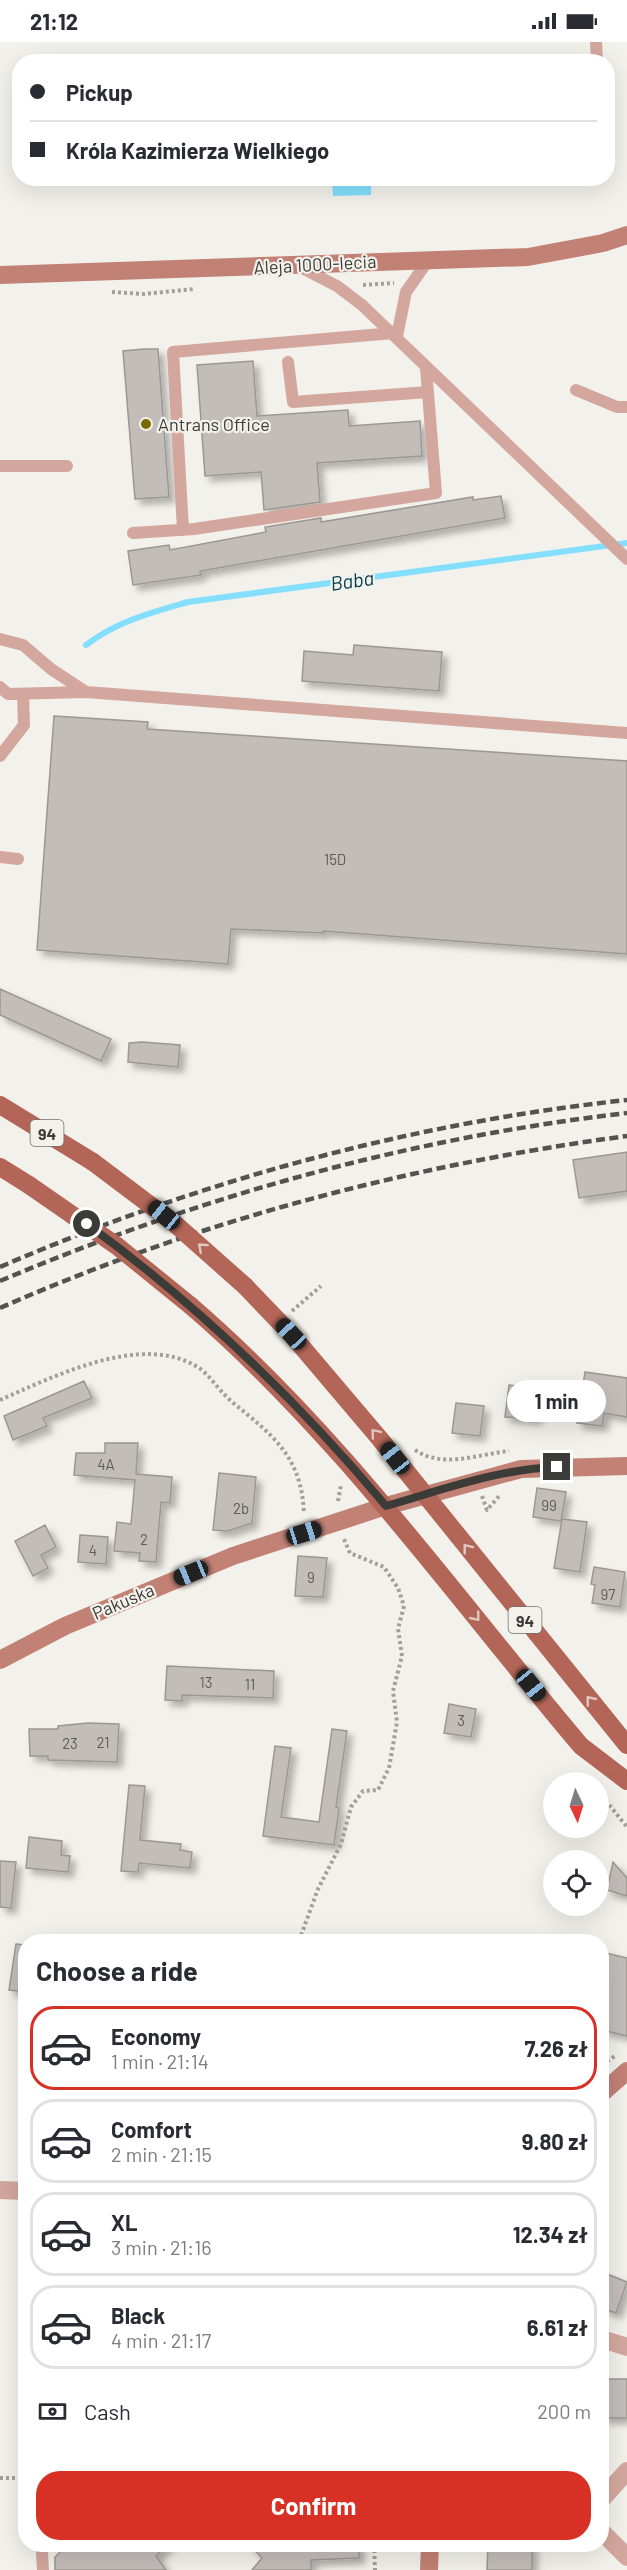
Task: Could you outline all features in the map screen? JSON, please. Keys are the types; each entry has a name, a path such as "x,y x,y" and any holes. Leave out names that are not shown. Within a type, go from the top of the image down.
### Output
{"main road":[{"name":"94","path":"0,1105 93,1162 174,1223 245,1286 291,1334 627,1745"},
{"name":"94","path":"0,1167 117,1246 191,1306 273,1381 350,1463 581,1746 627,1781"}],"street":[{"name":"Aleja 1000-lecia","path":"0,275 528,257 603,243 627,235"},
{"name":"Pakuska","path":"0,1660 65,1626 233,1556 386,1506 521,1469 627,1466"},
{"path":"609,2087 627,2071"},
{"path":"0,2190 18,2191"},
{"path":"609,2341 627,2347"},
{"path":"609,2491 627,2471"},
{"path":"609,2539 627,2557"},
{"path":"429,2570 430,2552"}],"lane":[{"path":"395,335 406,292 429,259"},
{"path":"297,265 345,292 395,335 403,347 627,559"},
{"path":"183,530 173,352 395,335"},
{"path":"288,362 293,402 428,392"},
{"path":"133,533 183,530 436,493 426,368"},
{"path":"576,390 617,407 627,407"},
{"path":"0,466 67,466"},
{"path":"0,639 23,645 51,669 86,692"},
{"path":"0,687 9,694 86,692 627,733"},
{"path":"0,756 24,725 23,695"},
{"path":"0,857 18,859"},
{"path":"42,2553 43,2570"}],"path":[{"path":"290,1312 321,1286"},
{"path":"283,1304 297,1320"},
{"path":"0,1400 81,1364 107,1358 169,1357 199,1368 226,1397 277,1439 295,1469 303,1497 304,1533"},
{"path":"408,1445 425,1457 441,1461 516,1450"},
{"path":"302,1934 318,1889 341,1844 351,1807 363,1791 378,1790 389,1768 397,1722 393,1691 402,1656 398,1629 404,1606 398,1588 384,1567 350,1553 341,1532"},
{"path":"609,1805 627,1827"},
{"path":"0,2478 18,2478"},
{"path":"374,2552 375,2570"}],"water":[{"path":"332,186 371,186 371,195 333,196"}],"building":[{"name":"Antrans Office","path":"158,349 169,497 135,499 123,351"},
{"path":"253,361 257,416 348,410 349,426 420,421 422,456 317,463 320,502 264,510 261,472 205,476 197,365"},
{"path":"501,496 505,518 200,571 201,575 133,585 128,551 169,545 170,550 266,532 265,527 321,518 321,522 473,497 473,500"},
{"path":"354,645 442,652 439,691 302,681 304,651 353,655"},
{"path":"54,716 148,722 147,729 627,761 627,954 323,931 323,933 231,929 228,964 37,950"},
{"path":"0,989 111,1039 101,1061 0,1015"},
{"path":"129,1043 180,1045 178,1067 128,1062"},
{"path":"627,1152 627,1191 579,1198 573,1160"},
{"path":"585,1372 627,1378 627,1417 604,1413 602,1426 577,1423"},
{"path":"84,1381 92,1398 43,1418 47,1426 13,1440 4,1416"},
{"path":"509,1385 540,1389 536,1419 505,1417"},
{"path":"456,1403 484,1406 480,1436 452,1433"},
{"path":"105,1443 138,1443 136,1474 172,1477 170,1503 161,1502 156,1562 139,1561 140,1553 114,1551 117,1522 131,1524 135,1480 74,1475 76,1453 105,1453"},
{"path":"219,1473 256,1477 252,1523 228,1531 213,1530"},
{"path":"537,1488 566,1492 561,1521 533,1517"},
{"path":"562,1519 587,1522 580,1572 554,1568"},
{"path":"45,1525 56,1547 41,1555 48,1568 33,1576 15,1541"},
{"path":"80,1535 108,1537 106,1564 78,1562"},
{"path":"298,1556 327,1558 323,1597 295,1596"},
{"path":"594,1567 625,1572 620,1607 592,1603 595,1585 591,1584"},
{"path":"167,1666 274,1671 273,1698 182,1695 182,1701 165,1700"},
{"path":"449,1704 476,1709 471,1737 444,1733"},
{"path":"88,1723 119,1724 117,1762 48,1760 48,1756 30,1756 29,1729 58,1729 58,1726"},
{"path":"332,1729 347,1731 336,1807 339,1808 334,1845 263,1836 275,1746 291,1748 281,1817 319,1822"},
{"path":"129,1785 145,1786 140,1840 181,1844 180,1850 192,1852 190,1868 139,1863 138,1872 121,1871"},
{"path":"29,1837 62,1841 61,1855 70,1856 68,1872 26,1868"},
{"path":"0,1861 16,1862 11,1908 0,1907"},
{"path":"613,1862 627,1878 627,1896 609,1891"},
{"path":"16,1944 18,1944 18,1991 9,1990"},
{"path":"609,1954 627,1958 627,2036 609,2032"},
{"path":"609,2275 627,2282 616,2313 609,2310"},
{"path":"609,2379 627,2379 627,2418 609,2418"},
{"path":"60,2552 160,2552 156,2556 166,2570 55,2570 55,2557"},
{"path":"256,2552 359,2552 359,2558 311,2560 311,2570 252,2570 262,2558"},
{"path":"488,2552 532,2552 532,2570 487,2570"}],"waterway":[{"name":"Baba","path":"86,645 122,624 188,602 627,543"}],"railway":[{"path":"0,1267 152,1208 229,1182 307,1160 386,1140 466,1124 546,1110 627,1100"},
{"path":"0,1281 152,1222 308,1174 466,1138 627,1113"},
{"path":"0,1308 152,1248 308,1200 466,1163 627,1136"}],"place":[{"name":"Antrans Office","path":"146,424"}],"route":[{"path":"87,1224 207,1319 273,1381 350,1463 386,1506 490,1476 521,1469 557,1467"}]}
